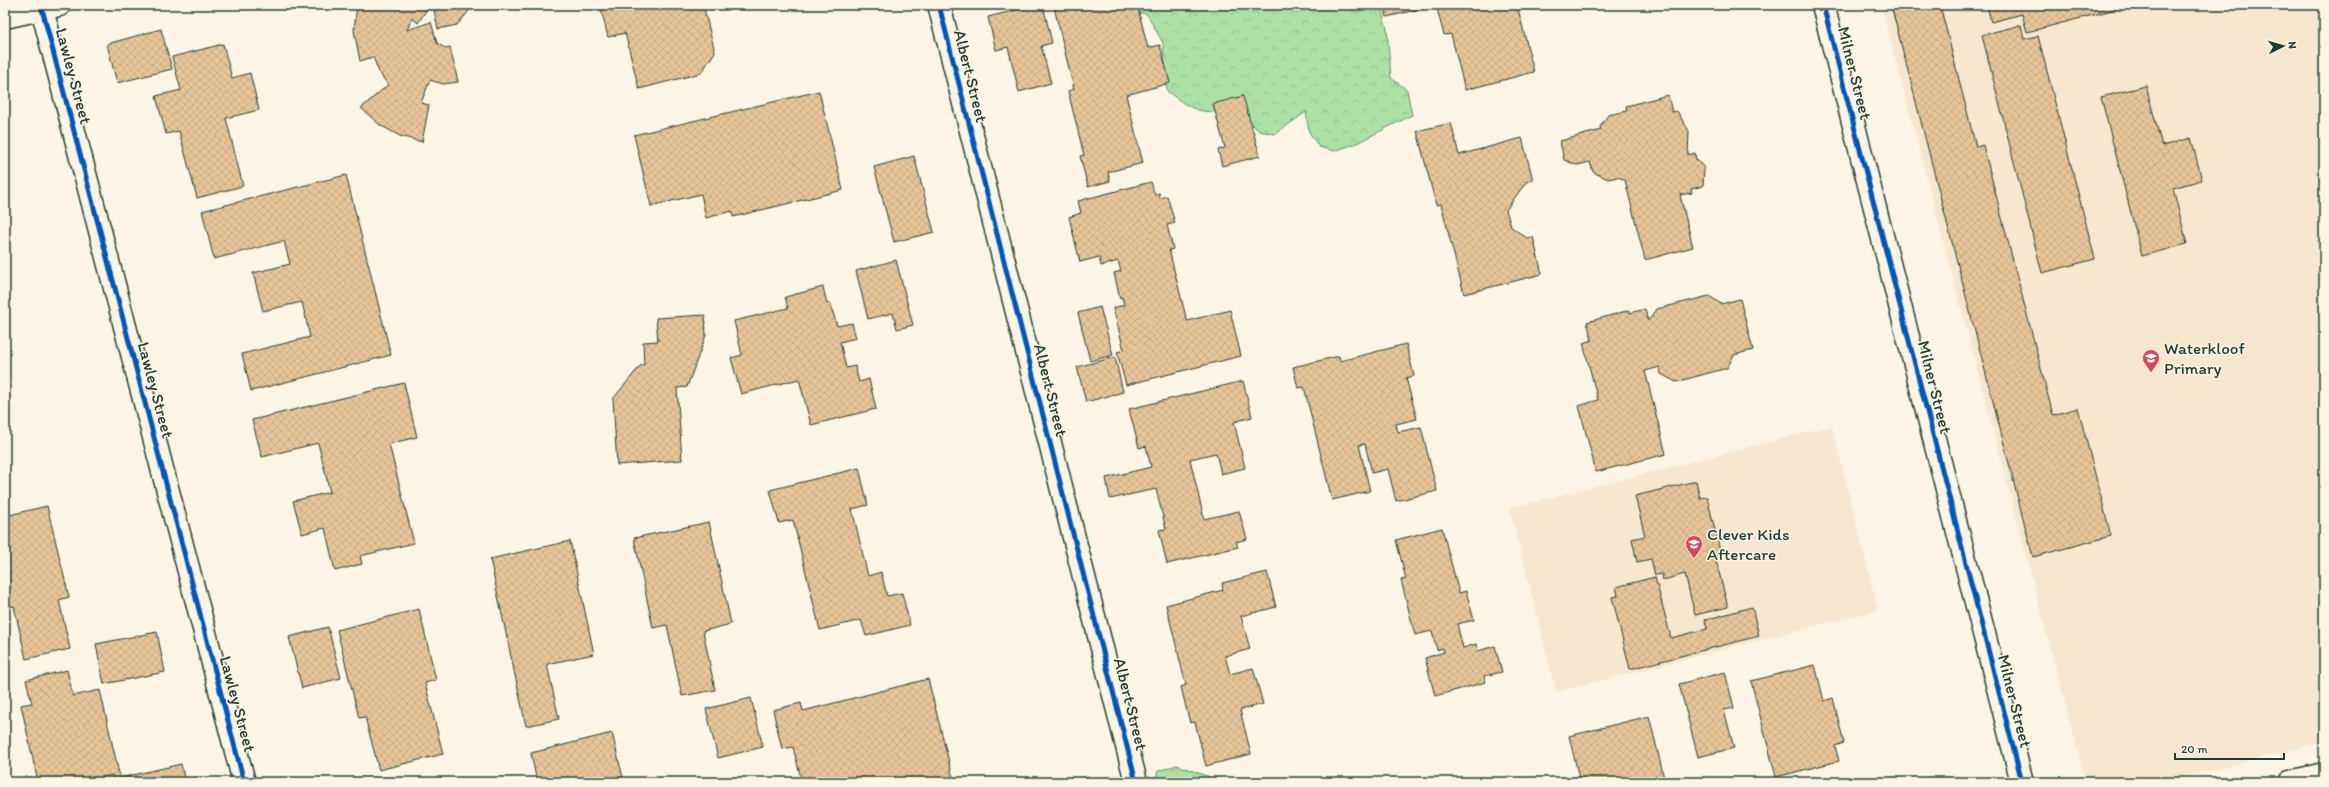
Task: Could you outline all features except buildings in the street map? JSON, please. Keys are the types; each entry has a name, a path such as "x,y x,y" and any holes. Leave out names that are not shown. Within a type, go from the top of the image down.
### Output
{"street":[{"name":"Albert Street","path":"939,5 1136,782"},
{"name":"Milner Street","path":"1823,5 2020,780"},
{"path":"5,17 48,6"},
{"name":"Lawley Street","path":"48,6 244,782"},
{"path":"2290,782 2324,774"}],"shaded area":[{"name":"Waterkloof Primary","path":"1881,5 2324,5 2324,742 2164,782 2086,782"},
{"name":"Clever Kids Aftercare","path":"1832,426 1878,610 1556,692 1510,508"}],"green space":[{"path":"1107,5 1380,5 1387,29 1391,78 1407,90 1412,115 1355,144 1334,151 1319,147 1309,132 1306,112 1275,134 1259,131 1238,109 1208,112 1193,108 1177,99 1167,91 1163,43 1147,14 1113,8"},
{"path":"1177,765 1210,777 1216,782 1155,782 1158,771"}],"cycle path":[{"path":"41,5 244,782"},
{"path":"939,5 1136,782"},
{"path":"1823,5 2022,782"}],"place":[{"name":"Waterkloof Primary","path":"2151,373"},
{"name":"Clever Kids Aftercare","path":"1694,559"}]}
